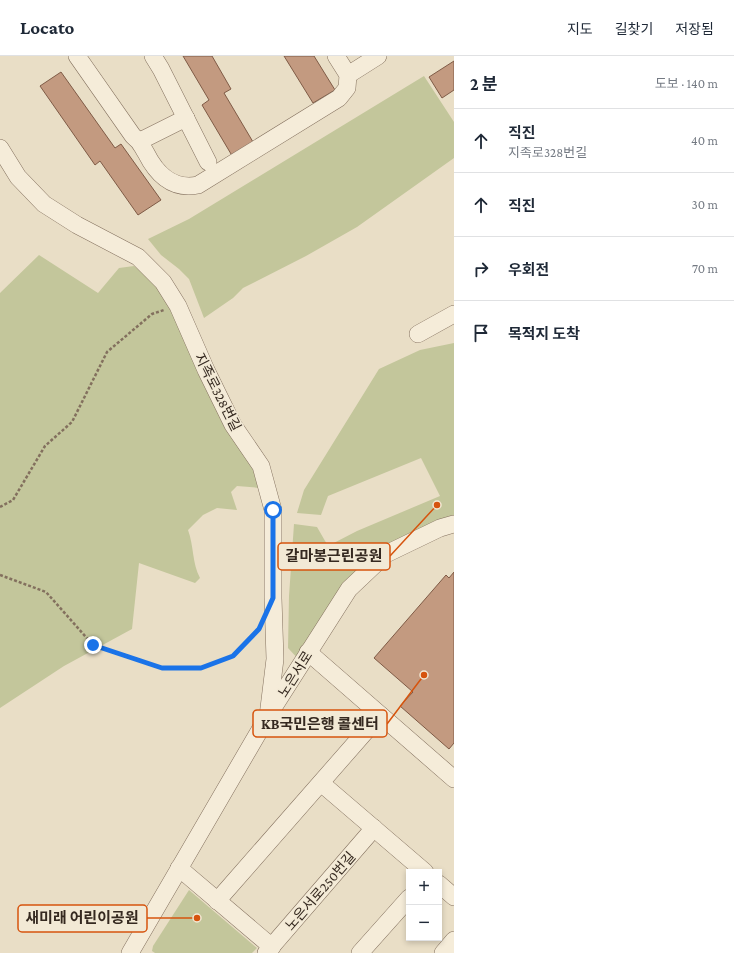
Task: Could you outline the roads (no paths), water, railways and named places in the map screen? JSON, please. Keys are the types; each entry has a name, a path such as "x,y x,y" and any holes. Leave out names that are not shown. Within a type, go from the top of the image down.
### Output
{"street":[{"path":"77,56 133,136 140,141 146,154 166,179 176,185 188,187 198,185 339,98 347,88 348,75 336,56"},
{"path":"153,56 208,162"},
{"path":"348,75 378,56"},
{"path":"140,141 186,118"},
{"name":"지족로328번길","path":"0,148 18,177 44,204 76,225 138,257 163,282 178,306 206,370 233,425 261,466 273,510 275,659 268,716"},
{"path":"418,334 454,314"},
{"name":"노은서로","path":"132,952 179,868 268,716 349,589 386,554 440,528 454,524"},
{"path":"308,652 454,779"},
{"path":"218,901 380,715"},
{"path":"321,783 422,869"},
{"name":"노은서로250번길","path":"269,950 374,828"},
{"path":"179,868 218,901 269,950"},
{"path":"442,887 454,897"},
{"path":"360,953 406,901"},
{"path":"443,953 454,940"}],"place":[{"name":"갈마봉근린공원","path":"437,505"},
{"name":"KB국민은행 콜센터","path":"424,675"},
{"name":"새미래 어린이공원","path":"197,918"}]}
